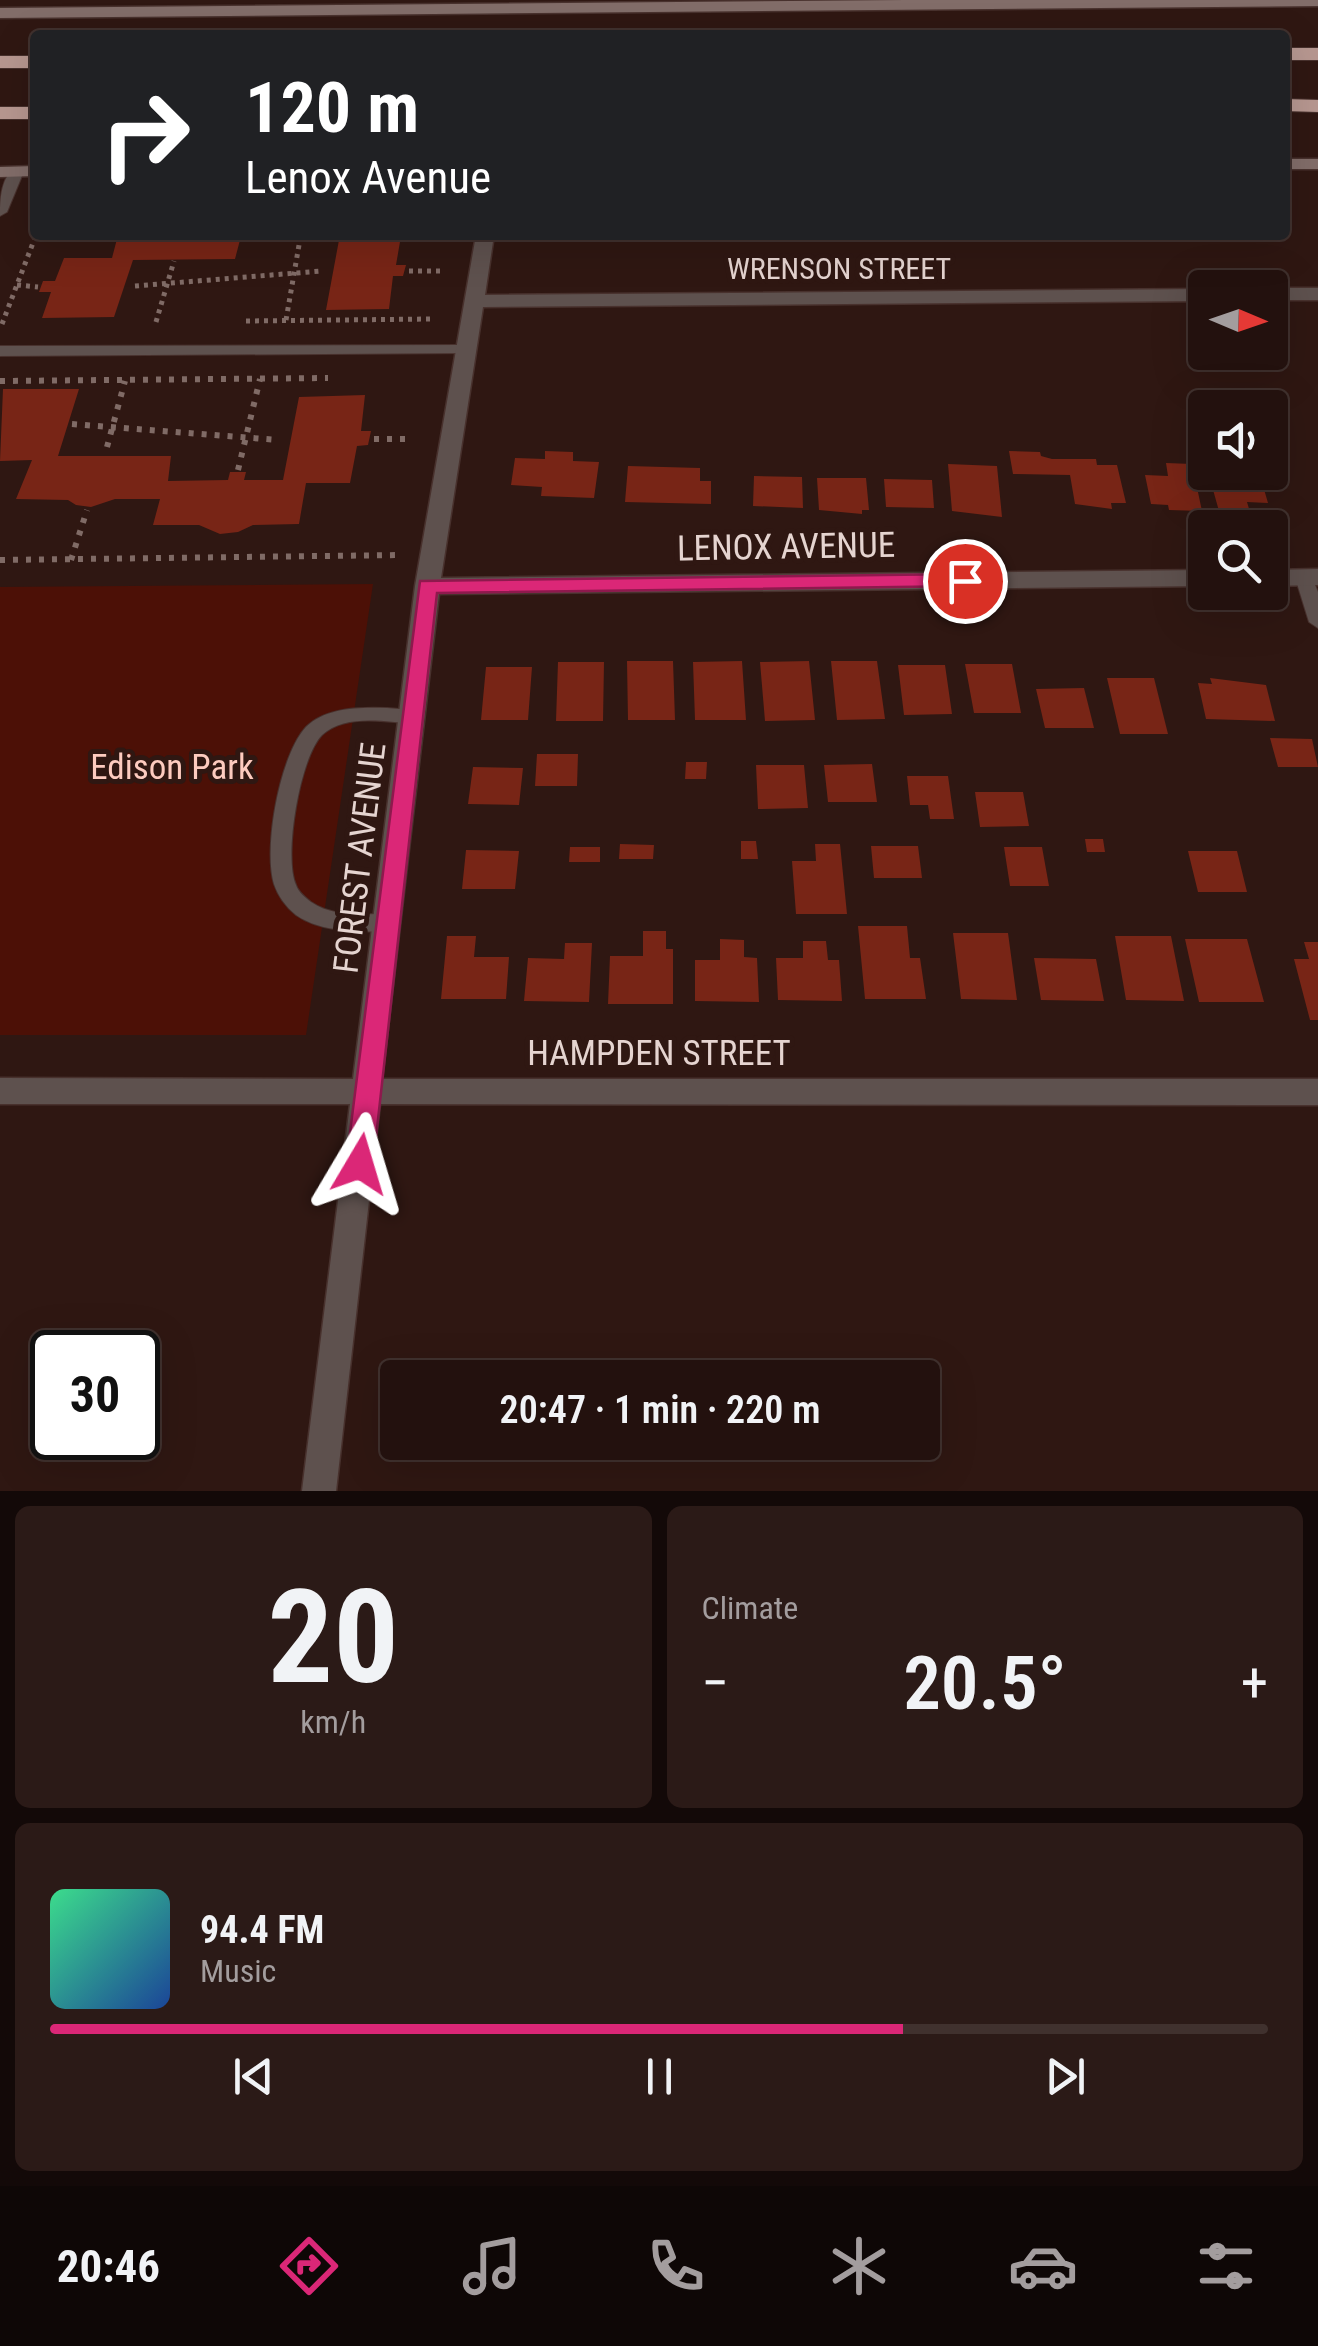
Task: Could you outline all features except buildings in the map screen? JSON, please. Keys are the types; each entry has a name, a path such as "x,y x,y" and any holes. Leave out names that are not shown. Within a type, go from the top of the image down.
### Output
{"highway":[{"path":"1290,54 1318,54"},
{"path":"0,62 30,62"},
{"path":"1290,105 1318,106"}],"main road":[{"path":"0,13 70,6 1318,1"},
{"path":"1290,164 1318,164"}],"street":[{"name":"FOREST AVENUE","path":"320,1491 427,586 484,240"},
{"path":"1288,294 1318,294"},
{"name":"WRENSON STREET","path":"474,301 1188,295"},
{"name":"LENOX AVENUE","path":"427,586 1188,578"},
{"name":"HAMPDEN STREET","path":"0,1091 1318,1092"}],"lane":[{"path":"0,212 17,171"},
{"path":"0,351 465,350"},
{"path":"1311,577 1318,622"},
{"path":"387,923 312,914 295,901 284,884 289,794 302,746 317,728 361,712 412,717"}],"path":[{"path":"2,324 34,240"},
{"path":"286,320 299,246"},
{"path":"156,322 174,262"},
{"path":"409,271 440,271"},
{"path":"135,286 321,272"},
{"path":"17,285 38,287"},
{"path":"0,381 340,378"},
{"path":"238,470 260,379"},
{"path":"107,447 125,381"},
{"path":"72,424 113,424 245,440 278,440"},
{"path":"374,439 408,439"},
{"path":"70,560 87,510"},
{"path":"0,560 408,555"}],"green space":[{"name":"Edison Park","path":"373,584 306,1035 0,1035 0,587"}],"route":[{"path":"360,1164 427,586 965,581"}]}
